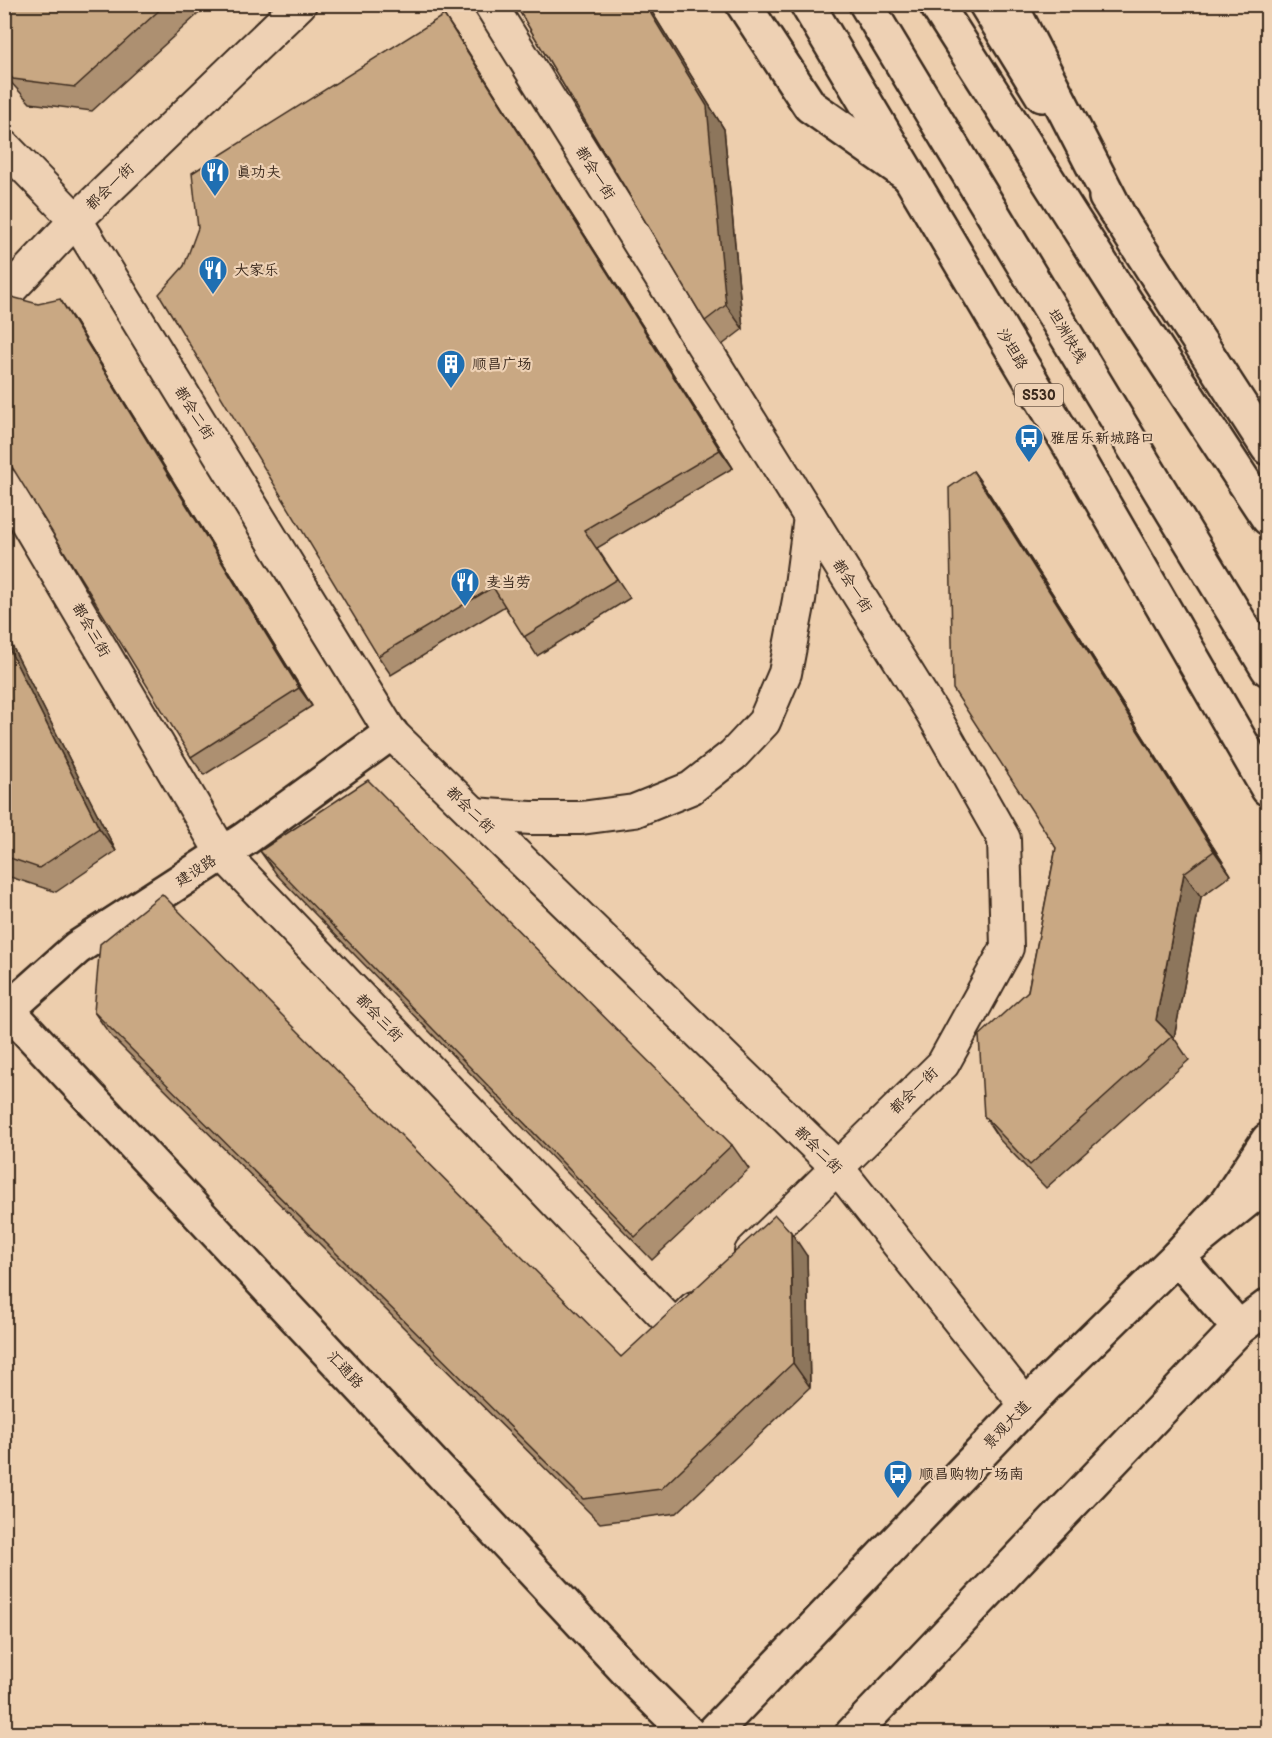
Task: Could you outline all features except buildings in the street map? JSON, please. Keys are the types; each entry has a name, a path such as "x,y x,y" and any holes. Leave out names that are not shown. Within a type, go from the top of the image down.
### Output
{"main road":[{"path":"743,4 810,106 908,175"},
{"name":"沙坦路","path":"807,4 1070,446 1268,789"},
{"name":"坦洲快线","path":"866,4 1268,669"},
{"path":"936,4 1125,301 1268,518"},
{"path":"986,4 1122,222 1268,448"},
{"path":"1010,4 1122,222"},
{"name":"建设路","path":"6,1009 77,948 222,854 391,734"},
{"name":"汇通路","path":"6,1009 637,1682 689,1734"},
{"path":"1239,1328 1177,1257 1227,1202 1268,1140"},
{"name":"景观大道","path":"712,1734 1026,1406 1177,1257 1268,1183"},
{"path":"852,1734 1239,1328 1268,1306"}],"street":[{"name":"都会一街","path":"76,220 300,4"},
{"name":"都会一街","path":"490,4 933,714 1004,839 1007,948 943,1064 836,1166"},
{"name":"都会二街","path":"4,146 76,220 391,734 836,1166 1026,1406"},
{"path":"4,296 76,220"},
{"name":"都会三街","path":"4,484 222,854 675,1327 836,1166"},
{"path":"473,814 531,818 581,818 634,811 691,788 733,755 764,722 784,673 799,600 810,517"}],"place":[{"name":"真功夫","path":"215,198"},
{"name":"大家乐","path":"213,296"},
{"name":"顺昌广场","path":"451,390"},
{"name":"雅居乐新城路口","path":"1029,464"},
{"name":"麦当劳","path":"465,608"},
{"name":"顺昌购物广场南","path":"898,1500"}]}
